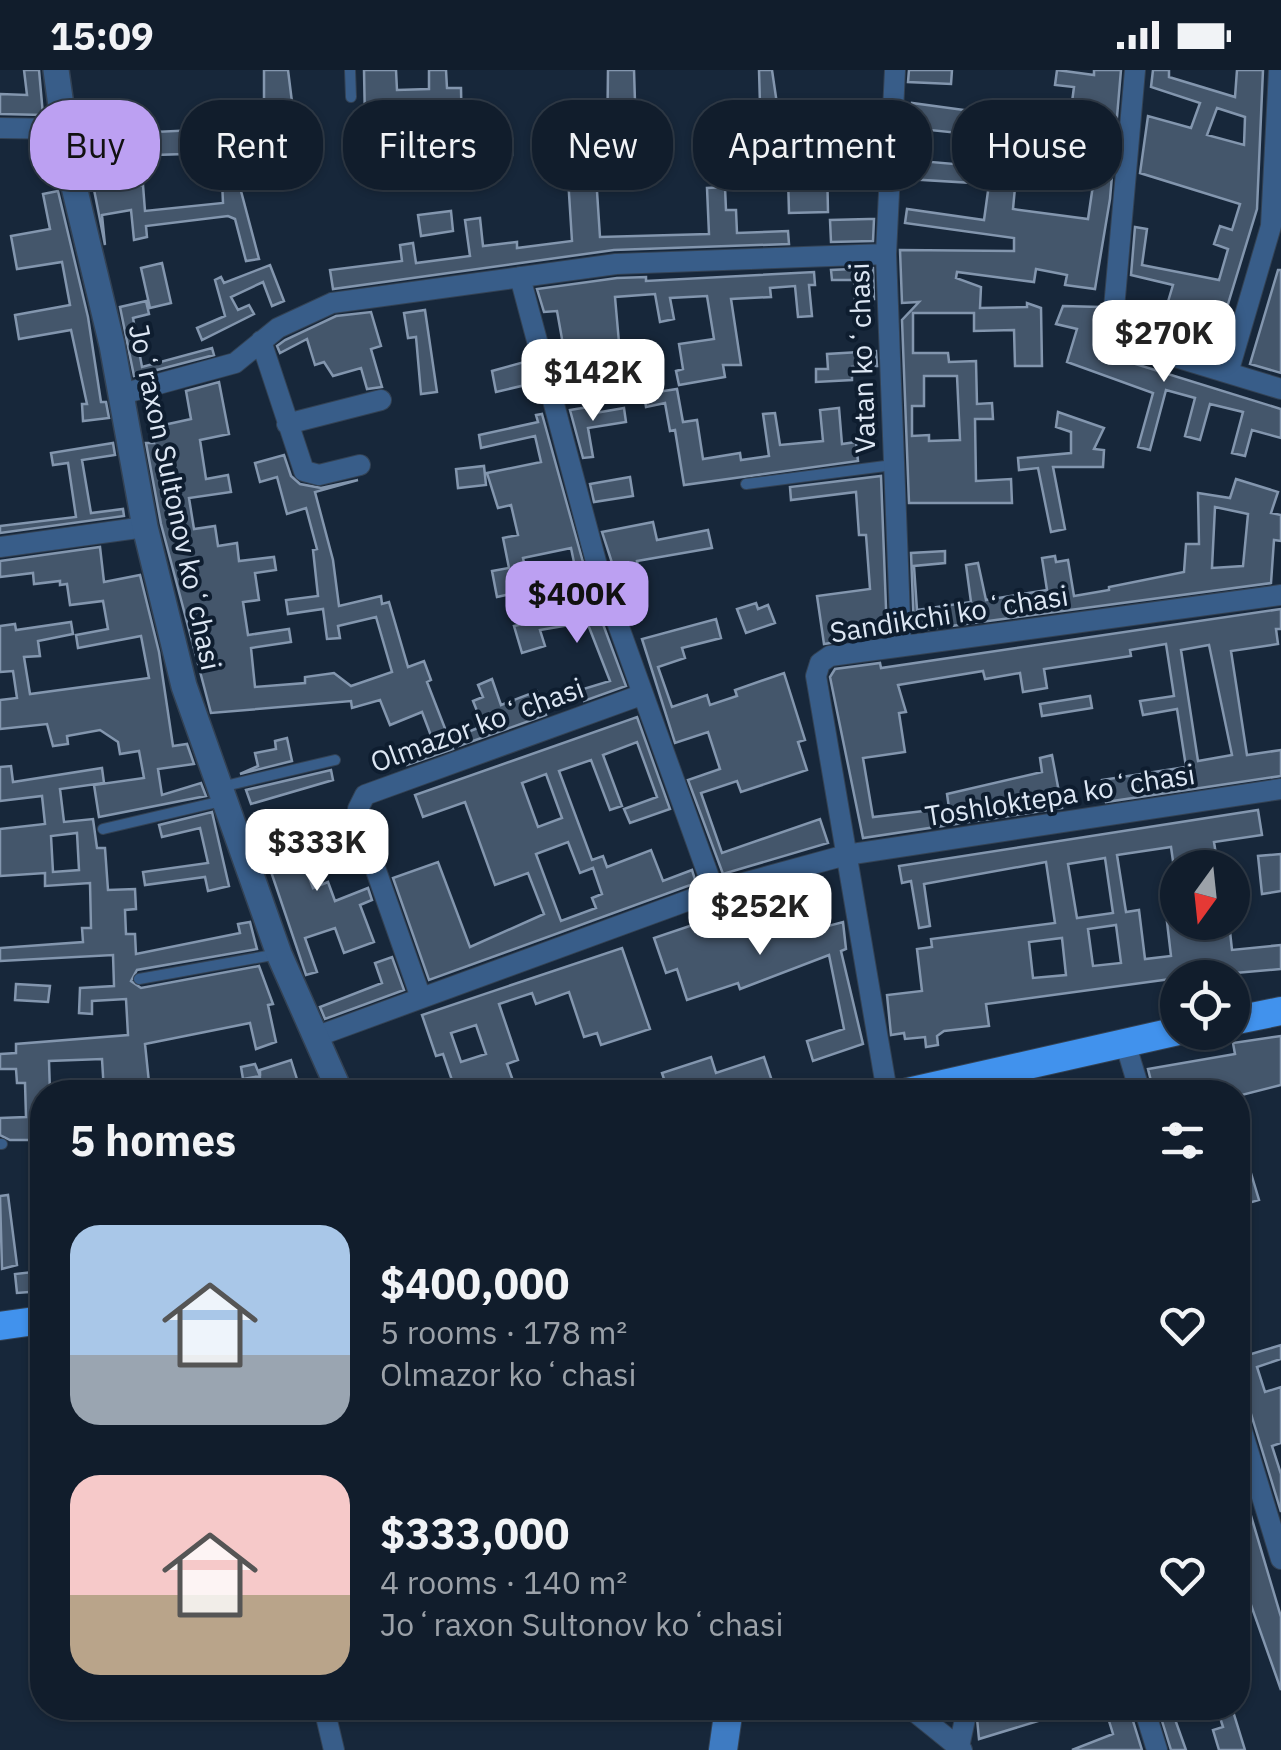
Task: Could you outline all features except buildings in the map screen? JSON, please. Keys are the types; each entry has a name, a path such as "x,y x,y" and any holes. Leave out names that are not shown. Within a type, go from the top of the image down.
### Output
{"main road":[{"path":"1250,1017 1281,1011"},
{"path":"977,1080 1160,1035"},
{"path":"0,1326 30,1322"},
{"path":"723,1750 727,1720"}],"street":[{"name":"Joʻraxon Sultonov koʻchasi","path":"56,70 60,100"},
{"name":"Vatan koʻchasi","path":"896,70 886,254 901,644"},
{"path":"1134,70 1112,331 1118,340 1281,389"},
{"path":"1228,374 1272,226 1279,70"},
{"path":"0,128 30,128"},
{"name":"Joʻraxon Sultonov koʻchasi","path":"77,190 122,394 145,527 184,686 279,954 335,1080"},
{"path":"122,394 235,363 261,341 332,303 616,264 886,254"},
{"path":"520,277 608,597 714,891"},
{"path":"261,341 306,474 360,465"},
{"path":"287,424 380,400"},
{"path":"0,547 145,527"},
{"name":"Sandikchi koʻchasi","path":"885,1080 816,676 820,663 830,656 901,644 1281,595"},
{"name":"Olmazor koʻchasi","path":"421,998 360,825 358,809 366,795 641,696"},
{"name":"Toshloktepa koʻchasi","path":"846,855 1281,789"},
{"path":"315,1037 714,891 846,855"},
{"path":"1125,1042 1136,1080"},
{"path":"1250,1457 1281,1559"},
{"path":"327,1720 334,1750"},
{"path":"925,1720 960,1749 965,1720"},
{"path":"1148,1720 1158,1750"}],"lane":[{"path":"350,70 351,97"},
{"path":"746,484 893,465"},
{"path":"516,617 608,597"},
{"path":"104,829 336,760"},
{"path":"139,979 279,954"}]}
